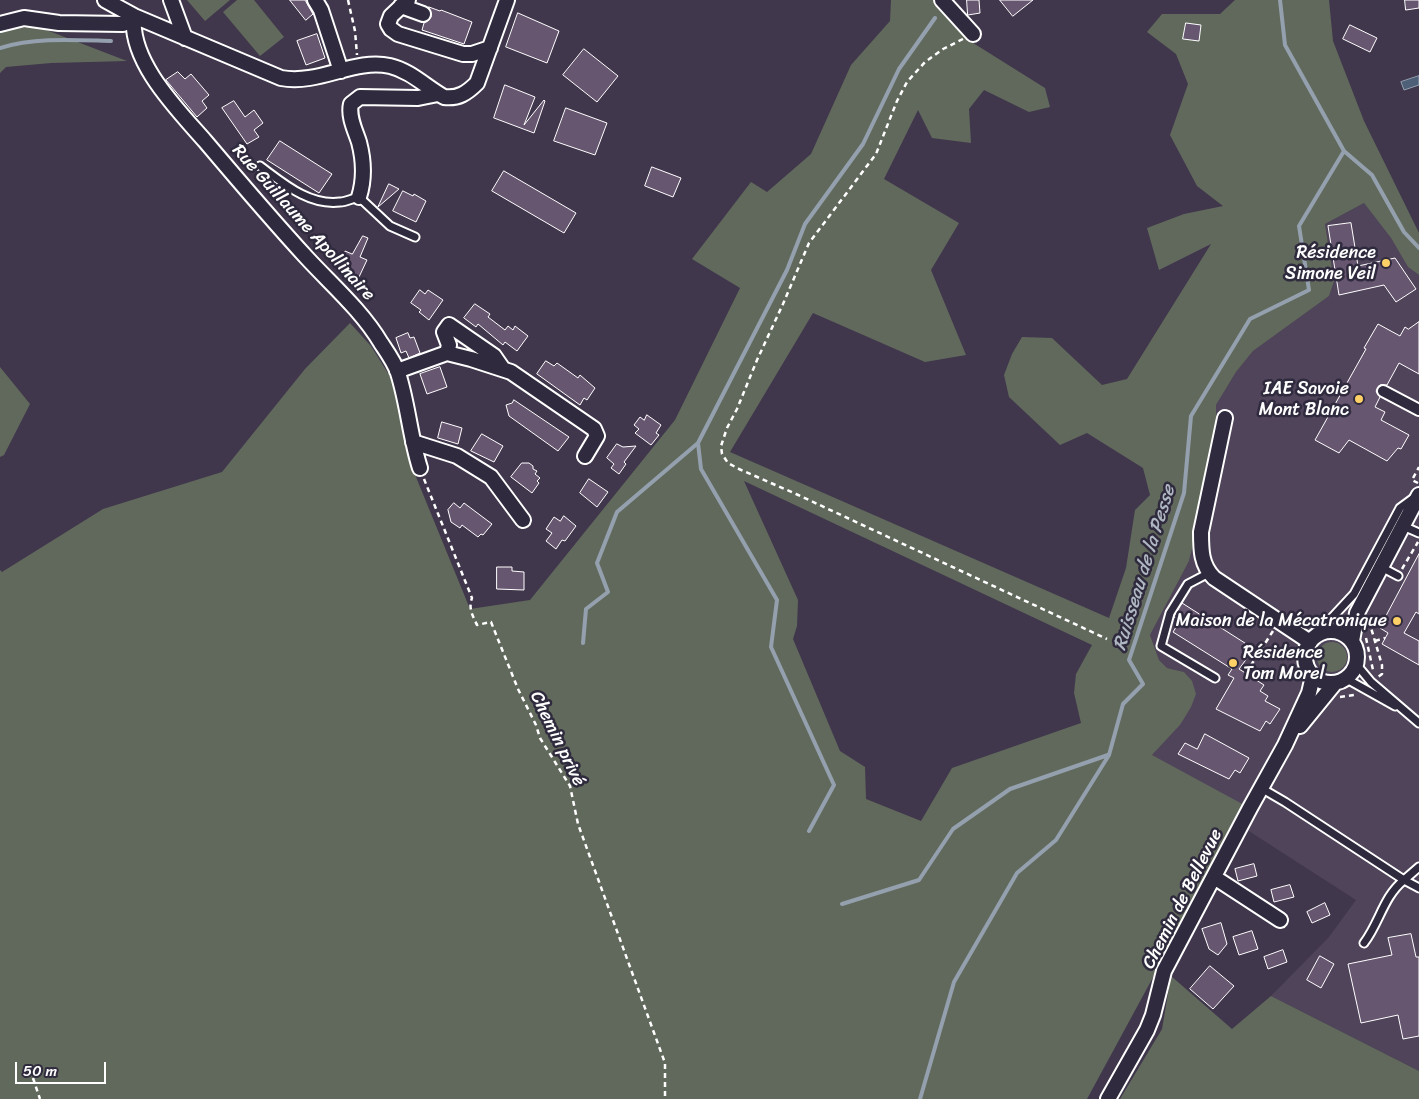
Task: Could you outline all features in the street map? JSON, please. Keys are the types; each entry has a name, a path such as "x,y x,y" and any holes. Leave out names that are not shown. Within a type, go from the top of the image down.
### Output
{"street":[{"path":"105,0 134,16 281,78 295,81 359,66 391,66 406,72 438,94 450,98 468,92 477,83 507,0"},
{"path":"170,0 185,38"},
{"path":"315,0 321,10 341,71"},
{"path":"942,0 973,34"},
{"path":"423,14 405,3 391,16 388,24 390,29 398,34 463,54 472,54 490,48"},
{"path":"0,24 24,18 59,23 123,24 134,16"},
{"name":"Rue Guillaume Apollinaire","path":"134,16 133,27 137,45 148,68 166,96 272,220 363,318 381,341 398,371 420,468"},
{"path":"359,196 363,183 364,166 360,144 349,111 351,104 360,97 418,98 438,94"},
{"path":"447,353 449,345 444,332 449,325 494,356 503,369"},
{"path":"398,371 447,353 503,369 518,376 594,429 597,436 585,456"},
{"path":"1383,391 1419,410"},
{"path":"1224,418 1202,532 1201,550 1204,564 1209,573 1279,621 1312,639"},
{"path":"413,442 457,456 491,477 523,520"},
{"path":"1352,641 1381,567 1419,494"},
{"path":"1335,631 1361,618"},
{"path":"1328,631 1335,631 1342,633 1352,641 1356,652 1356,664 1352,672 1340,681 1327,683 1313,676 1306,663 1306,648 1312,639 1328,631"},
{"name":"Chemin de Bellevue","path":"1108,1099 1147,1030 1153,1015 1164,971 1285,745 1309,693 1313,676"},
{"name":"Chemin de Bellevue","path":"1285,745 1340,681"},
{"path":"1214,877 1280,920"}],"lane":[{"path":"260,166 303,196 324,201 340,202 359,196 390,226 415,237"},
{"path":"1312,639 1354,594 1400,508 1419,494"},
{"path":"1403,526 1419,534"},
{"path":"1381,567 1398,576"},
{"path":"1209,573 1188,584 1170,614 1162,646 1215,678"},
{"path":"1356,664 1372,682 1415,718"},
{"path":"1340,681 1415,718"},
{"path":"1261,788 1419,888"},
{"path":"1364,943 1375,927 1389,896 1395,888 1419,867"}],"path":[{"path":"348,0 355,30 359,66"},
{"path":"973,34 943,49 925,62 907,82 876,154 809,243 727,428 721,446 722,454 728,463 739,469 1107,639"},
{"path":"1419,467 1412,480 1419,483"},
{"name":"Chemin privé","path":"420,468 472,598 470,604 471,613 478,625 491,622 540,738 570,786 578,824 665,1064 665,1099"},
{"path":"1398,576 1419,541"},
{"path":"1361,618 1368,615 1382,665 1382,674 1372,682"},
{"path":"1246,673 1279,621"},
{"path":"1364,632 1374,675 1372,682"},
{"path":"1375,641 1386,638"},
{"path":"33,1078 40,1099"}],"shaded area":[{"path":"1364,203 1391,238 1408,267 1419,275 1419,1071 1271,996 1329,937 1356,900 1241,826 1152,755 1180,725 1184,672 1167,668 1159,660 1150,635 1189,561 1205,496 1216,438 1216,405 1236,372 1253,351 1329,296 1334,281 1325,224"}],"green space":[{"path":"187,0 230,0 205,21"},
{"path":"237,0 254,0 284,37 260,56 223,12"},
{"path":"891,0 938,0 970,41 1045,88 1050,107 1029,112 984,90 969,109 971,143 932,138 918,110 884,179 959,223 931,270 966,355 925,362 813,313 730,452 1109,618 1126,568 1135,510 1150,495 1143,468 1087,433 1060,445 1009,397 1004,375 1012,354 1022,337 1052,338 1102,385 1127,379 1211,244 1159,270 1147,228 1184,214 1223,206 1197,186 1170,135 1188,84 1176,54 1147,32 1162,14 1220,14 1235,0 1329,0 1333,41 1364,121 1419,233 1419,275 1408,267 1391,238 1364,203 1325,224 1334,281 1329,296 1253,351 1236,372 1216,405 1216,438 1205,496 1189,561 1150,635 1159,660 1167,668 1184,672 1192,681 1196,694 1191,707 1180,725 1152,755 1246,806 1087,1099 0,1099 0,570 2,572 103,509 222,472 305,369 350,323 371,346 391,378 416,477 470,609 530,600 675,420 740,288 692,259 751,182 767,192 811,154 851,65 890,21","holes":["744,481 1092,645 1076,674 1074,693 1081,723 952,768 921,821 866,799 865,767 840,751 793,639 797,626 798,600"]},
{"path":"36,26 127,61 51,63 6,67 0,73 0,33 12,29"},
{"path":"0,367 30,404 4,455 0,457"},
{"path":"1332,642 1343,646 1347,657 1343,668 1332,672 1321,668 1317,657 1321,646"},
{"path":"1171,976 1232,1029 1271,996 1419,1071 1419,1099 1120,1099 1162,1029"}],"water":[{"path":"1419,76 1419,85 1404,90 1401,82"}],"building":[{"path":"290,0 305,0 313,14 306,20"},
{"path":"967,0 979,0 980,13 968,15"},
{"path":"1000,0 1033,0 1013,16"},
{"path":"1405,0 1419,0 1419,8 1406,10"},
{"path":"429,7 472,22 464,44 422,30 424,23 431,17"},
{"path":"518,13 559,31 547,63 506,47"},
{"path":"1186,23 1201,25 1199,41 1183,39"},
{"path":"1350,25 1377,38 1370,52 1343,39"},
{"path":"317,34 325,58 306,65 297,41"},
{"path":"584,49 618,76 597,102 563,75"},
{"path":"178,72 185,79 191,74 209,95 202,101 207,108 197,117 166,80"},
{"path":"505,85 535,97 524,125 545,101 534,133 494,118"},
{"path":"234,101 245,117 254,110 263,123 254,130 259,137 247,144 222,108"},
{"path":"566,108 607,123 595,155 554,141"},
{"path":"280,141 332,174 319,193 267,160"},
{"path":"652,167 681,178 673,197 645,186"},
{"path":"504,171 576,213 564,233 492,191"},
{"path":"389,184 399,189 378,207"},
{"path":"403,191 413,196 414,194 426,201 416,222 393,211"},
{"name":"Résidence Simone Veil","path":"1351,223 1358,266 1395,258 1416,289 1396,302 1384,285 1339,295 1328,226"},
{"path":"363,236 368,238 360,257 367,260 359,277 349,273 350,270 338,265 345,251 352,254"},
{"path":"420,290 425,294 428,290 443,300 429,320 419,312 421,310 411,303"},
{"path":"475,304 490,314 488,317 505,330 508,326 513,330 515,326 528,336 517,351 505,342 503,345 478,324 476,327 464,318"},
{"name":"IAE Savoie Mont Blanc","path":"1419,322 1419,374 1399,363 1387,385 1380,385 1376,391 1380,397 1375,407 1385,412 1381,420 1409,435 1401,449 1398,448 1387,461 1349,440 1339,453 1315,440 1378,324 1400,336 1405,327 1408,329"},
{"path":"408,333 410,338 414,337 420,353 409,358 406,351 401,353 396,338"},
{"path":"546,361 554,366 557,363 578,378 580,375 595,388 587,400 584,398 580,405 537,374"},
{"path":"440,367 447,387 427,394 420,374"},
{"path":"514,400 569,437 558,451 509,416 506,405"},
{"path":"647,415 661,425 656,433 659,435 651,445 635,433 639,429 634,425 640,417 644,420"},
{"path":"442,422 462,428 458,444 438,438"},
{"path":"482,434 503,446 494,462 471,451"},
{"path":"617,444 623,447 636,446 624,462 626,464 619,474 611,468 614,464 607,458"},
{"path":"522,463 529,463 533,466 533,469 537,471 535,474 540,478 532,493 511,477"},
{"path":"589,479 608,492 597,507 580,493"},
{"path":"454,503 460,508 464,503 492,524 483,535 481,534 478,537 462,525 460,528 451,522 448,510"},
{"path":"564,516 576,526 565,541 562,540 556,549 546,541 552,533 546,529 554,517 560,521"},
{"name":"Maison de la Mécatronique","path":"1419,554 1419,614 1416,612 1404,633 1419,641 1419,665 1382,644 1388,633 1380,628"},
{"path":"497,567 512,567 512,571 524,572 524,590 497,589"},
{"name":"Résidence Tom Morel","path":"1182,603 1248,645 1242,653 1248,657 1239,669 1264,685 1260,691 1268,696 1265,701 1280,709 1270,724 1266,721 1260,731 1216,709 1234,678 1228,675 1232,669 1173,632 1180,621 1174,617"},
{"path":"1205,734 1249,758 1240,773 1235,770 1229,779 1178,754 1185,743 1197,749"},
{"path":"1254,864 1257,876 1238,881 1235,869"},
{"path":"1290,885 1294,897 1274,902 1271,890"},
{"path":"1325,903 1330,915 1312,923 1307,912"},
{"path":"1221,923 1227,944 1218,955 1209,949 1202,929"},
{"path":"1252,931 1258,949 1239,955 1233,937"},
{"path":"1411,934 1416,957 1419,957 1419,1036 1403,1039 1398,1015 1361,1023 1348,964 1392,955 1388,938"},
{"path":"1283,950 1287,962 1268,969 1264,957"},
{"path":"1320,956 1334,964 1321,988 1307,980"},
{"path":"1210,966 1234,986 1213,1009 1190,989"}],"waterway":[{"name":"Ruisseau de la Pesse","path":"920,1099 954,982 1017,873 1056,840 1109,755 1123,704 1143,684 1129,660 1184,493 1191,416 1250,319 1309,290 1299,226 1344,151 1285,45 1280,0"},
{"path":"809,831 834,785 771,647 777,600 701,469 698,443 787,270 805,224 863,144 899,69 935,18"},
{"path":"0,48 13,44 41,41 111,41"},
{"path":"1344,151 1372,175 1404,232 1419,248"},
{"path":"583,643 586,609 608,592 597,563 617,512 698,443"},
{"path":"842,904 919,880 953,829 1010,789 1108,755"}],"place":[{"name":"Résidence Simone Veil","path":"1386,263"},
{"name":"IAE Savoie Mont Blanc","path":"1359,399"},
{"name":"Maison de la Mécatronique","path":"1397,621"},
{"name":"Résidence Tom Morel","path":"1233,663"}]}
